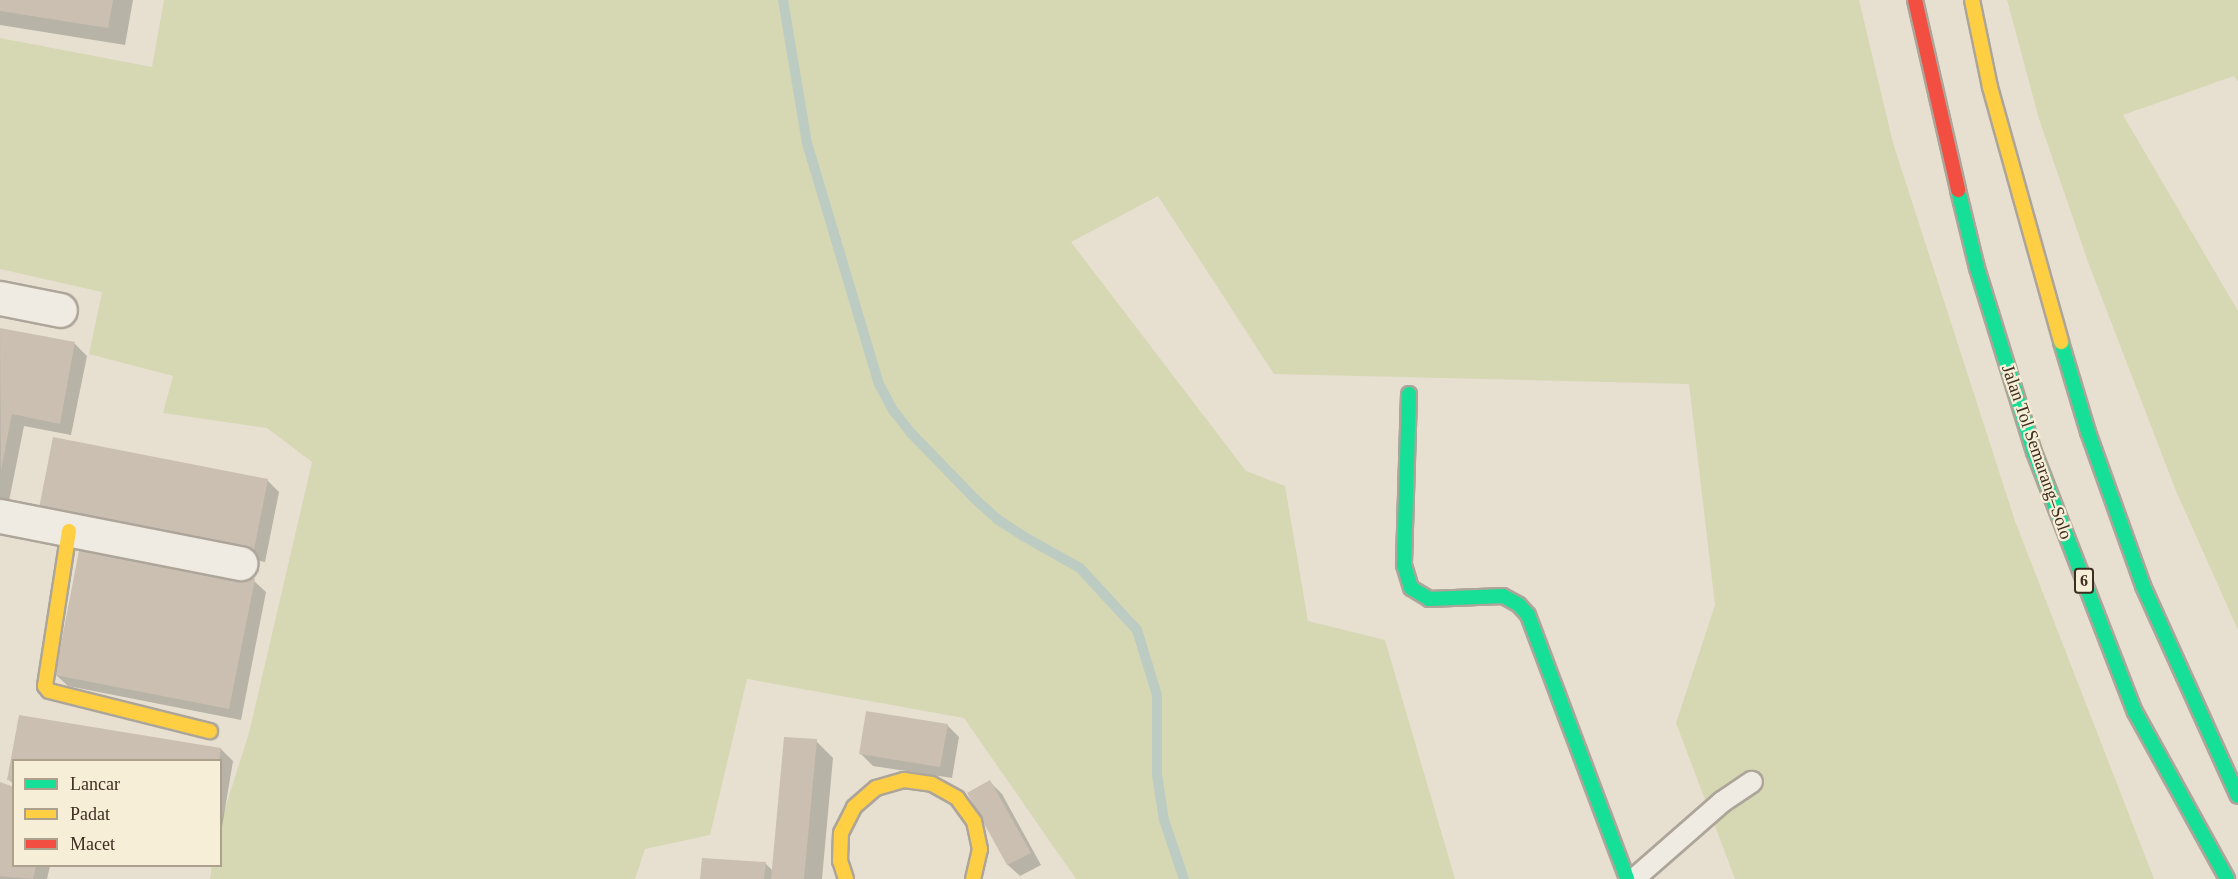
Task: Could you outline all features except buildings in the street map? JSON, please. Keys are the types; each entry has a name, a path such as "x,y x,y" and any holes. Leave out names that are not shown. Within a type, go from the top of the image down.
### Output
{"main road":[{"name":"Jalan Tol Semarang–Solo","path":"1915,0 1935,96 1977,268 2034,452 2135,712 2226,879"},
{"path":"1972,0 1990,87 2035,254 2088,432 2143,586 2238,796"},
{"path":"1409,393 1404,565 1411,588 1430,599 1503,596 1519,605 1528,615 1627,879"},
{"path":"69,531 45,686 49,691 210,731"},
{"path":"846,879 840,861 841,833 854,807 876,788 904,780 932,784 957,798 974,821 980,849 976,878"}],"street":[{"path":"0,298 60,310"},
{"path":"0,516 240,563"}],"lane":[{"path":"1634,879 1722,802 1752,783"}],"green space":[{"path":"164,0 1859,0 1893,143 2015,521 2154,879 1735,879 1676,723 1715,605 1689,384 1274,374 1158,196 1071,242 1246,471 1285,486 1308,621 1385,640 1455,879 1076,879 964,718 747,679 710,835 645,849 635,879 210,879 212,867 222,867 222,818 249,733 312,462 267,428 163,413 173,376 89,354 102,292 0,269 0,38 152,67"},
{"path":"2007,0 2238,0 2238,82 2234,76 2123,115 2238,311 2238,630 2176,491 2088,262 2039,119"}],"waterway":[{"path":"783,0 807,143 879,384 893,410 911,433 975,499 997,519 1080,568 1137,630 1157,695 1157,775 1164,820 1184,879"}],"traffic: fast":[{"path":"1958,190 1977,268 2034,452 2135,712 2227,879"},
{"path":"2061,342 2088,432 2143,586 2238,796"},
{"path":"1409,394 1404,565 1411,588 1429,599 1503,596 1519,605 1528,615 1627,879"}],"traffic: slow":[{"path":"1972,0 1990,87 2061,342"},
{"path":"69,531 45,686 49,691 210,731"},
{"path":"846,879 840,861 841,833 854,807 876,788 904,780 932,784 957,798 974,821 980,849 973,879"}],"traffic: jam":[{"path":"1915,0 1958,190"}]}
